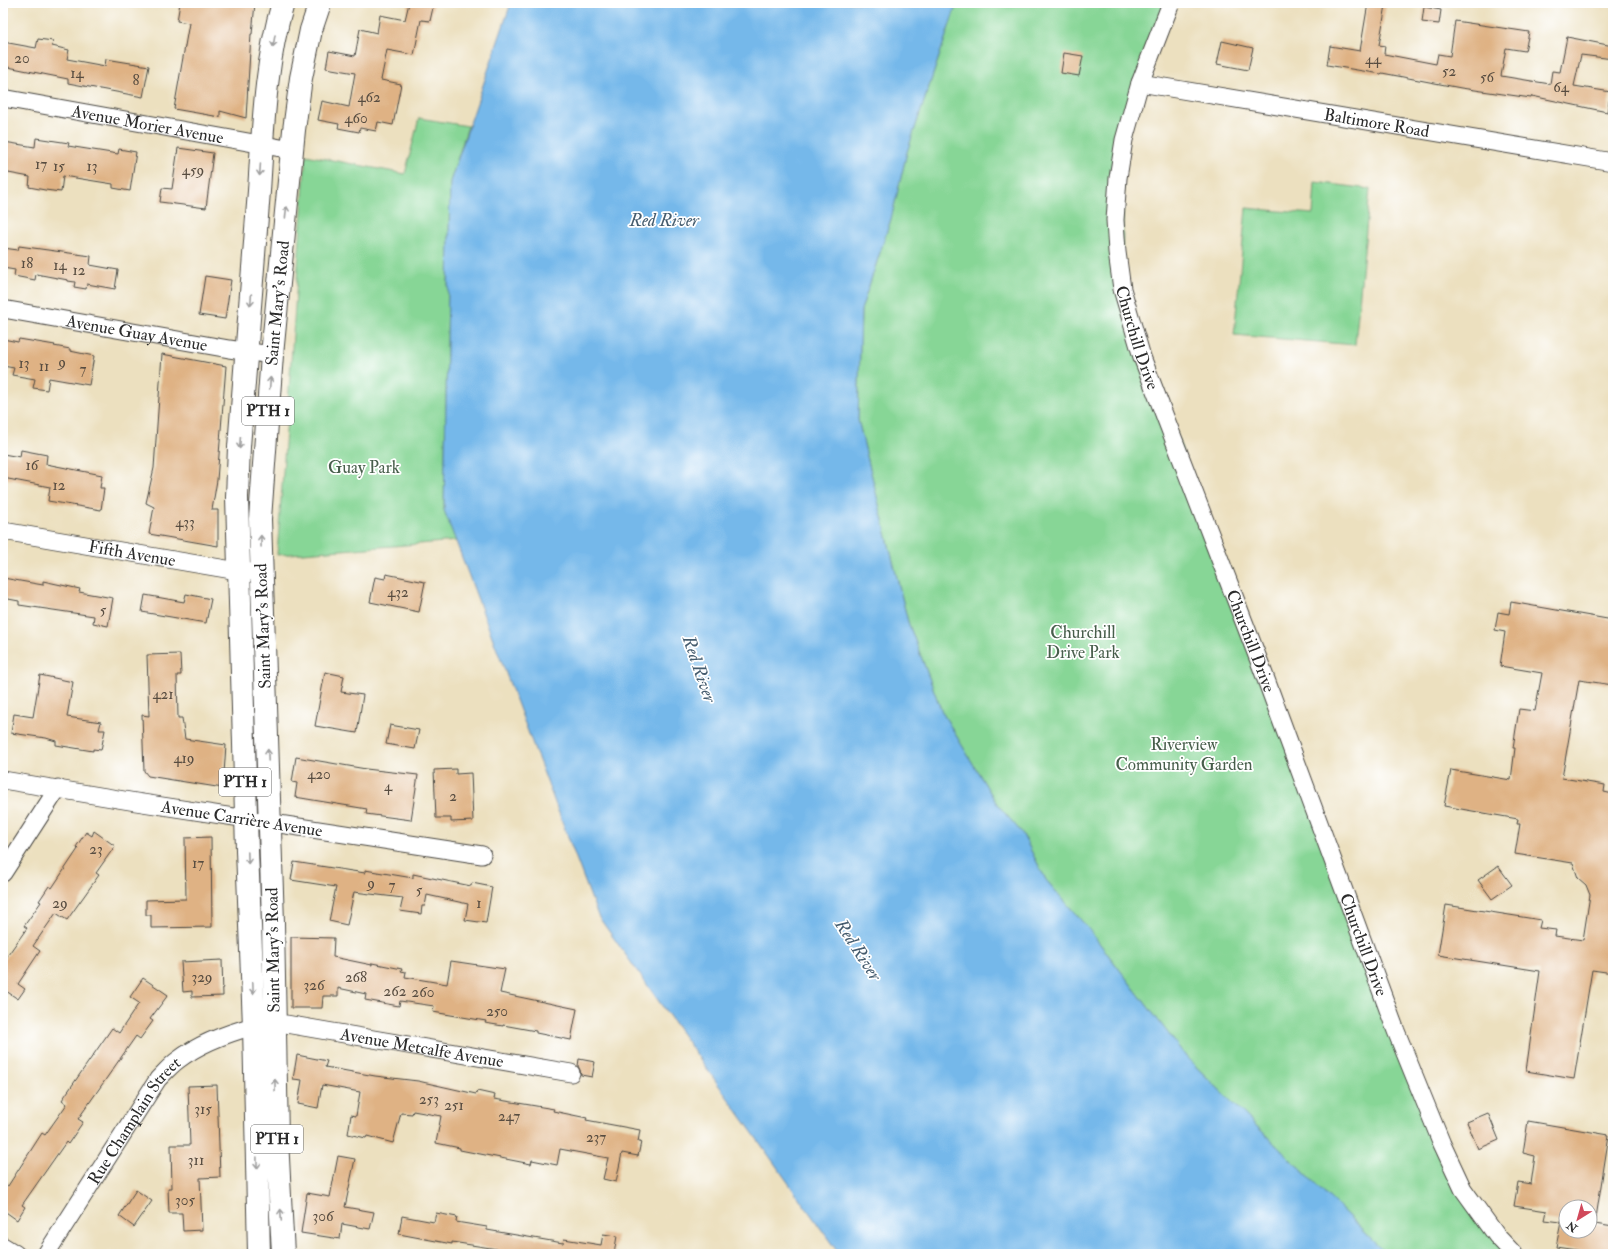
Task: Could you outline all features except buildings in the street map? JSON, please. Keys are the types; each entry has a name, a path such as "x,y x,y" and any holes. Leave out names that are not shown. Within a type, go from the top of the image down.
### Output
{"highway":[{"name":"Saint Mary's Road","path":"283,3 275,33 271,58 262,144 238,473 238,571 242,636 246,819 264,1025 277,1139 283,1254"},
{"name":"Saint Mary's Road","path":"259,1254 270,822 261,501 272,355 292,150 301,78 311,30 320,3"}],"street":[{"name":"Churchill Drive","path":"1171,3 1140,82 1124,140 1118,178 1115,220 1117,252 1122,289 1142,357 1264,673 1396,1031 1442,1144 1463,1189 1497,1236 1514,1254"},
{"name":"Baltimore Road","path":"1140,82 1613,162"},
{"name":"Avenue Morier Avenue","path":"3,98 292,150"},
{"name":"Avenue Guay Avenue","path":"3,309 272,355"},
{"name":"Fifth Avenue","path":"3,531 238,571 262,572"},
{"name":"Avenue Carrière Avenue","path":"3,780 482,855"},
{"path":"3,873 58,788"},
{"name":"Avenue Metcalfe Avenue","path":"264,1025 286,1024 571,1073"},
{"name":"Rue Champlain Street","path":"46,1254 158,1079 177,1060 196,1048 235,1032 264,1025"},
{"path":"3,1246 16,1254"}],"green space":[{"name":"Churchill Drive Park","path":"957,3 1171,3 1124,140 1122,289 1442,1144 1514,1254 1387,1254 1187,1058 1087,927 1046,880 1022,833 997,804 942,712 908,622 858,420 861,310 891,219 907,152"},
{"name":"Guay Park","path":"419,118 468,126 450,182 444,510 457,541 277,555 306,155 405,174"},
{"path":"1315,182 1370,189 1355,345 1234,335 1246,208 1313,214"}],"water":[{"name":"Red River","path":"511,3 957,3 907,152 891,219 861,310 858,420 908,622 942,712 997,804 1022,833 1046,880 1087,927 1187,1058 1387,1254 839,1254 598,916 444,510 450,182"}],"park label":[{"name":"Riverview Community Garden","path":"1184,754"}]}
